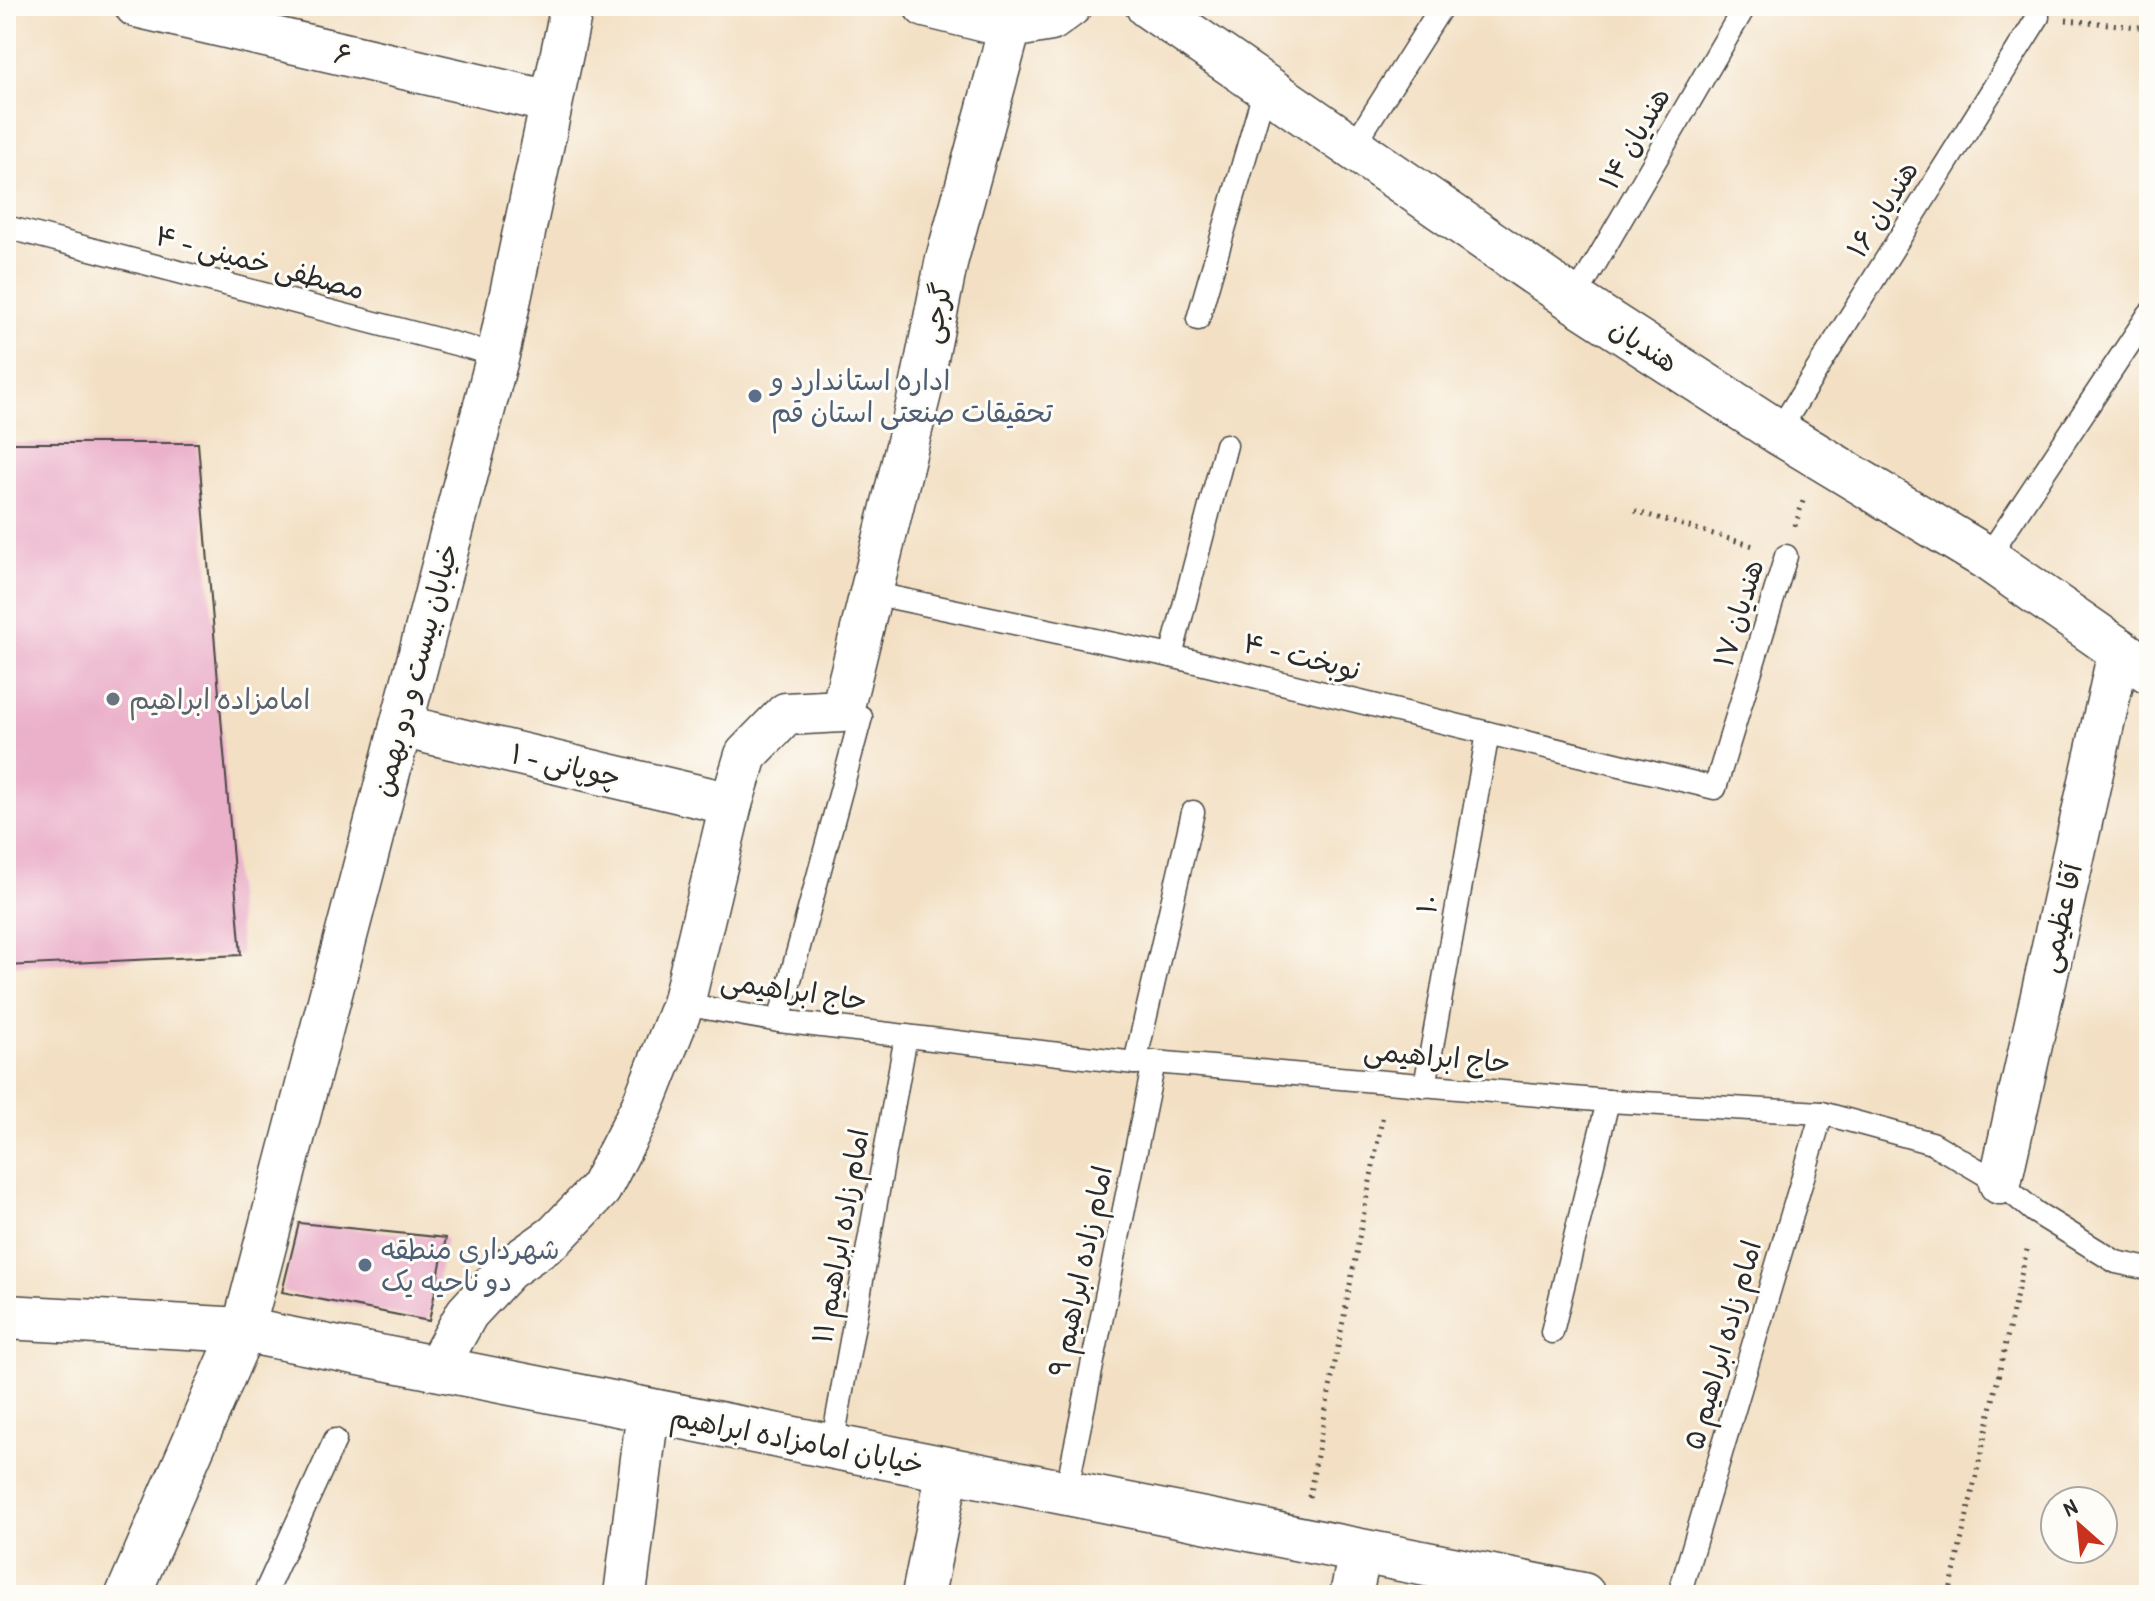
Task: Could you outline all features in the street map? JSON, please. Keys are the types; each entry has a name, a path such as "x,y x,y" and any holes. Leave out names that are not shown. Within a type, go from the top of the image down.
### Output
{"main road":[{"name":"هندیان","path":"1148,6 1574,300 1778,432 1987,558 2134,662"},
{"name":"خیابان امامزاده ابراهیم","path":"6,1317 243,1330 1583,1595"},
{"path":"128,1595 243,1330"}],"street":[{"name":"۶","path":"136,6 551,102"},
{"name":"خیابان بیست و دو بهمن","path":"243,1330 498,355 572,6"},
{"path":"925,6 1010,27 1051,20 1070,6"},
{"name":"گرجی","path":"842,711 920,393 947,259 1010,27"},
{"name":"آقا عظیمی","path":"2000,1183 2134,662"},
{"path":"436,1369 467,1313 508,1269 555,1236 600,1189 642,1107 683,1004 731,804 746,755 786,714 842,711"},
{"name":"۱ - چوپانی","path":"401,726 731,804"},
{"path":"625,1595 648,1410"},
{"path":"923,1595 948,1470"},
{"path":"1351,1595 1360,1552"}],"lane":[{"path":"1352,148 1442,6"},
{"name":"هندیان ۱۴","path":"1574,300 1745,6"},
{"name":"هندیان ۱۶","path":"1778,432 2038,17"},
{"path":"1198,319 1266,85"},
{"name":"۴ - مصطفی خمینی","path":"6,227 498,355"},
{"path":"1987,558 2149,314"},
{"path":"1171,656 1226,445"},
{"name":"هندیان ۱۷","path":"1715,788 1786,556"},
{"name":"۴ - نوبخت","path":"871,593 1171,656 1715,788"},
{"path":"779,1021 861,717 842,711"},
{"name":"۱۰","path":"1425,1086 1488,733"},
{"name":"امام زاده ابراهيم ۹","path":"1066,1493 1193,812"},
{"name":"حاج ابراهیمی","path":"683,1004 779,1021 1145,1062 1608,1101 1822,1113 1932,1143 2000,1183 2035,1212 2116,1262 2149,1269"},
{"name":"امام زاده ابراهیم ۱۱","path":"832,1446 906,1036"},
{"path":"1552,1332 1608,1101"},
{"name":"امام زاده ابراهیم ۵","path":"1679,1595 1822,1113"},
{"path":"264,1595 335,1440"}],"path":[{"name":"هندیان ۱۷","path":"1786,556 1817,456"},
{"path":"1635,511 1786,556"},
{"path":"1301,1539 1389,1082"},
{"path":"1949,1595 2035,1212"}],"building":[{"name":"امامزاده ابراهیم","path":"6,443 198,443 241,955 6,966"},
{"name":"شهرداری منطقه دو ناحیه یک","path":"299,1223 446,1238 429,1321 282,1292"}],"place":[{"name":"اداره استاندارد و تحقیقات صنعتی استان قم","path":"755,396"},
{"name":"امامزاده ابراهیم","path":"113,699"},
{"name":"شهرداری منطقه دو ناحیه یک","path":"365,1265"}]}
